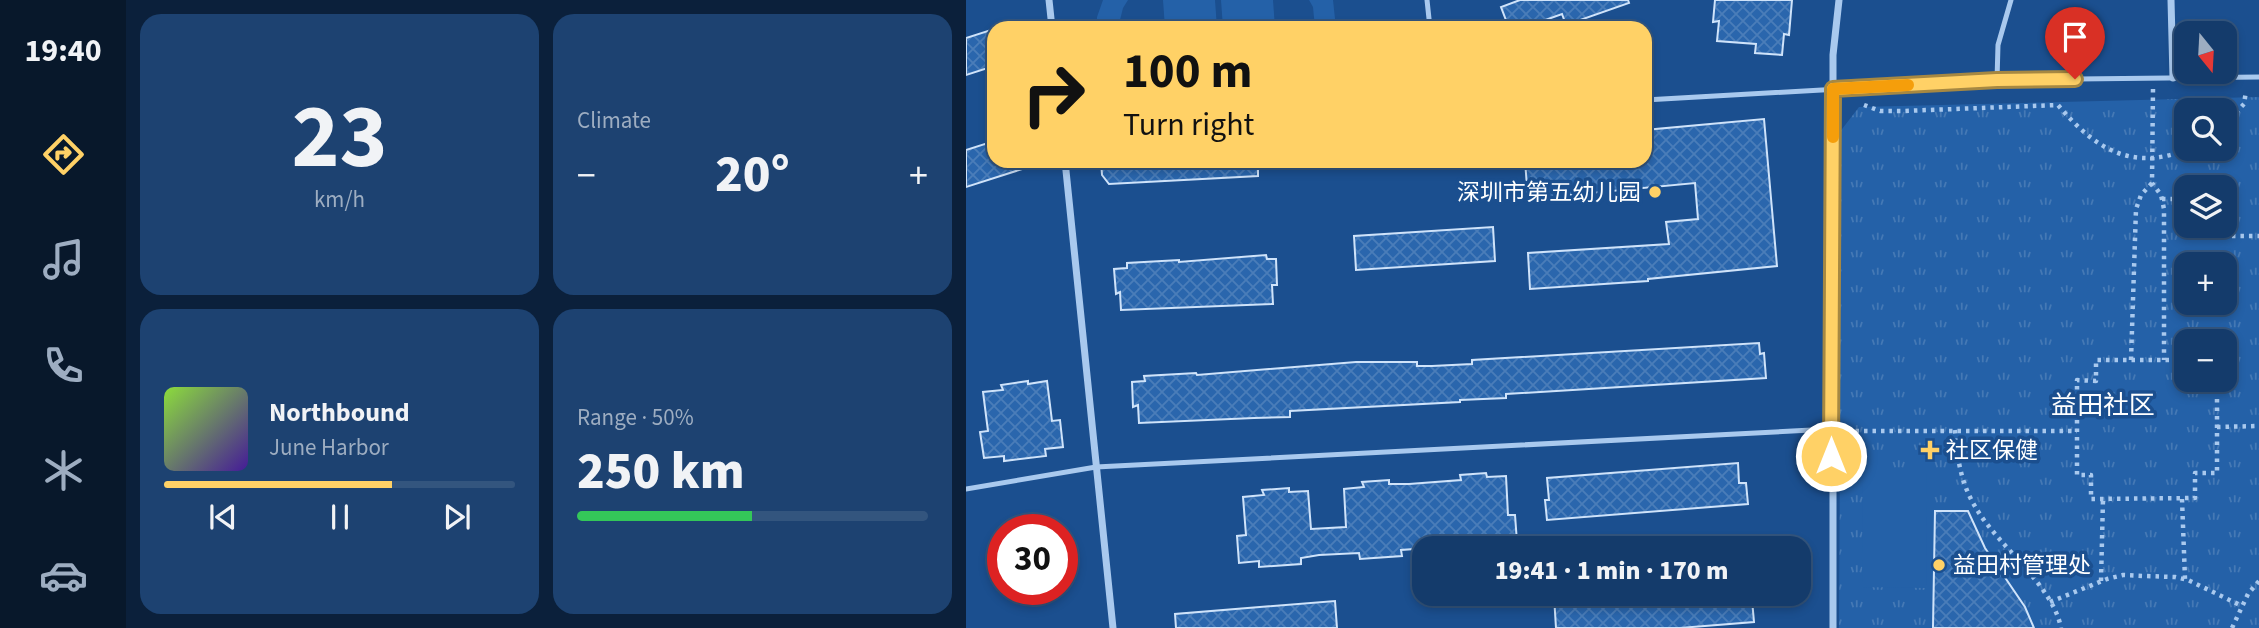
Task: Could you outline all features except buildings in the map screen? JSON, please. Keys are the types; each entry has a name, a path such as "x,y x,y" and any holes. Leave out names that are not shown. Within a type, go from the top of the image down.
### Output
{"street":[{"path":"1049,0 1051,21"},
{"path":"1833,628 1833,55 1839,0"},
{"path":"2171,0 2173,78"},
{"path":"1066,168 1113,628"}],"lane":[{"path":"1427,0 1429,21"},
{"path":"1997,80 1998,45 2011,0"},
{"path":"1652,100 1997,80 2259,77"},
{"path":"966,489 1096,467 1831,430"}],"path":[{"path":"2237,111 2244,104 2250,77"},
{"path":"2153,78 2152,183 2162,199 2164,209 2164,360"},
{"path":"1864,105 1881,111 2058,105 2102,146 2134,158 2165,158 2174,155"},
{"path":"2131,360 2136,209 2141,195 2152,183"},
{"path":"2162,199 2174,199"},
{"path":"2237,236 2259,236"},
{"path":"2174,360 2096,360 2096,380 2077,380 2077,475 2091,475 2091,499 2195,498 2195,473 2217,473 2217,392"},
{"path":"2217,427 2259,426"},
{"path":"1831,430 2077,431"},
{"path":"1955,430 1961,474 1977,511 2050,602 2061,628"},
{"path":"2101,581 2103,499"},
{"path":"2182,499 2185,579"},
{"path":"2050,602 2123,575 2185,579 2205,586 2242,606"},
{"path":"2232,628 2242,606 2259,581"}],"green space":[{"path":"1103,0 1128,0 1120,21 1097,21"},
{"path":"1163,0 1215,0 1216,21 1164,21"},
{"path":"1221,0 1273,0 1274,21 1222,21"},
{"path":"1309,0 1333,0 1335,21 1314,21 1313,7"},
{"path":"2259,97 2259,628 1839,628 1840,445 1837,418 1836,137 1859,107 2174,99 2174,161 2237,161 2237,98 2219,98"},
{"path":"1863,469 1927,469 1926,588 1862,587"}],"slow traffic":[{"path":"1833,137 1833,89 1908,85"}],"place":[{"name":"深圳市第五幼儿园","path":"1655,192"},
{"name":"社区保健","path":"1930,450"},
{"name":"益田村管理处","path":"1939,565"}],"district":[{"name":"益田社区","path":"2103,405"}],"route":[{"path":"1831,456 1833,89 1997,80 2075,79"}]}
